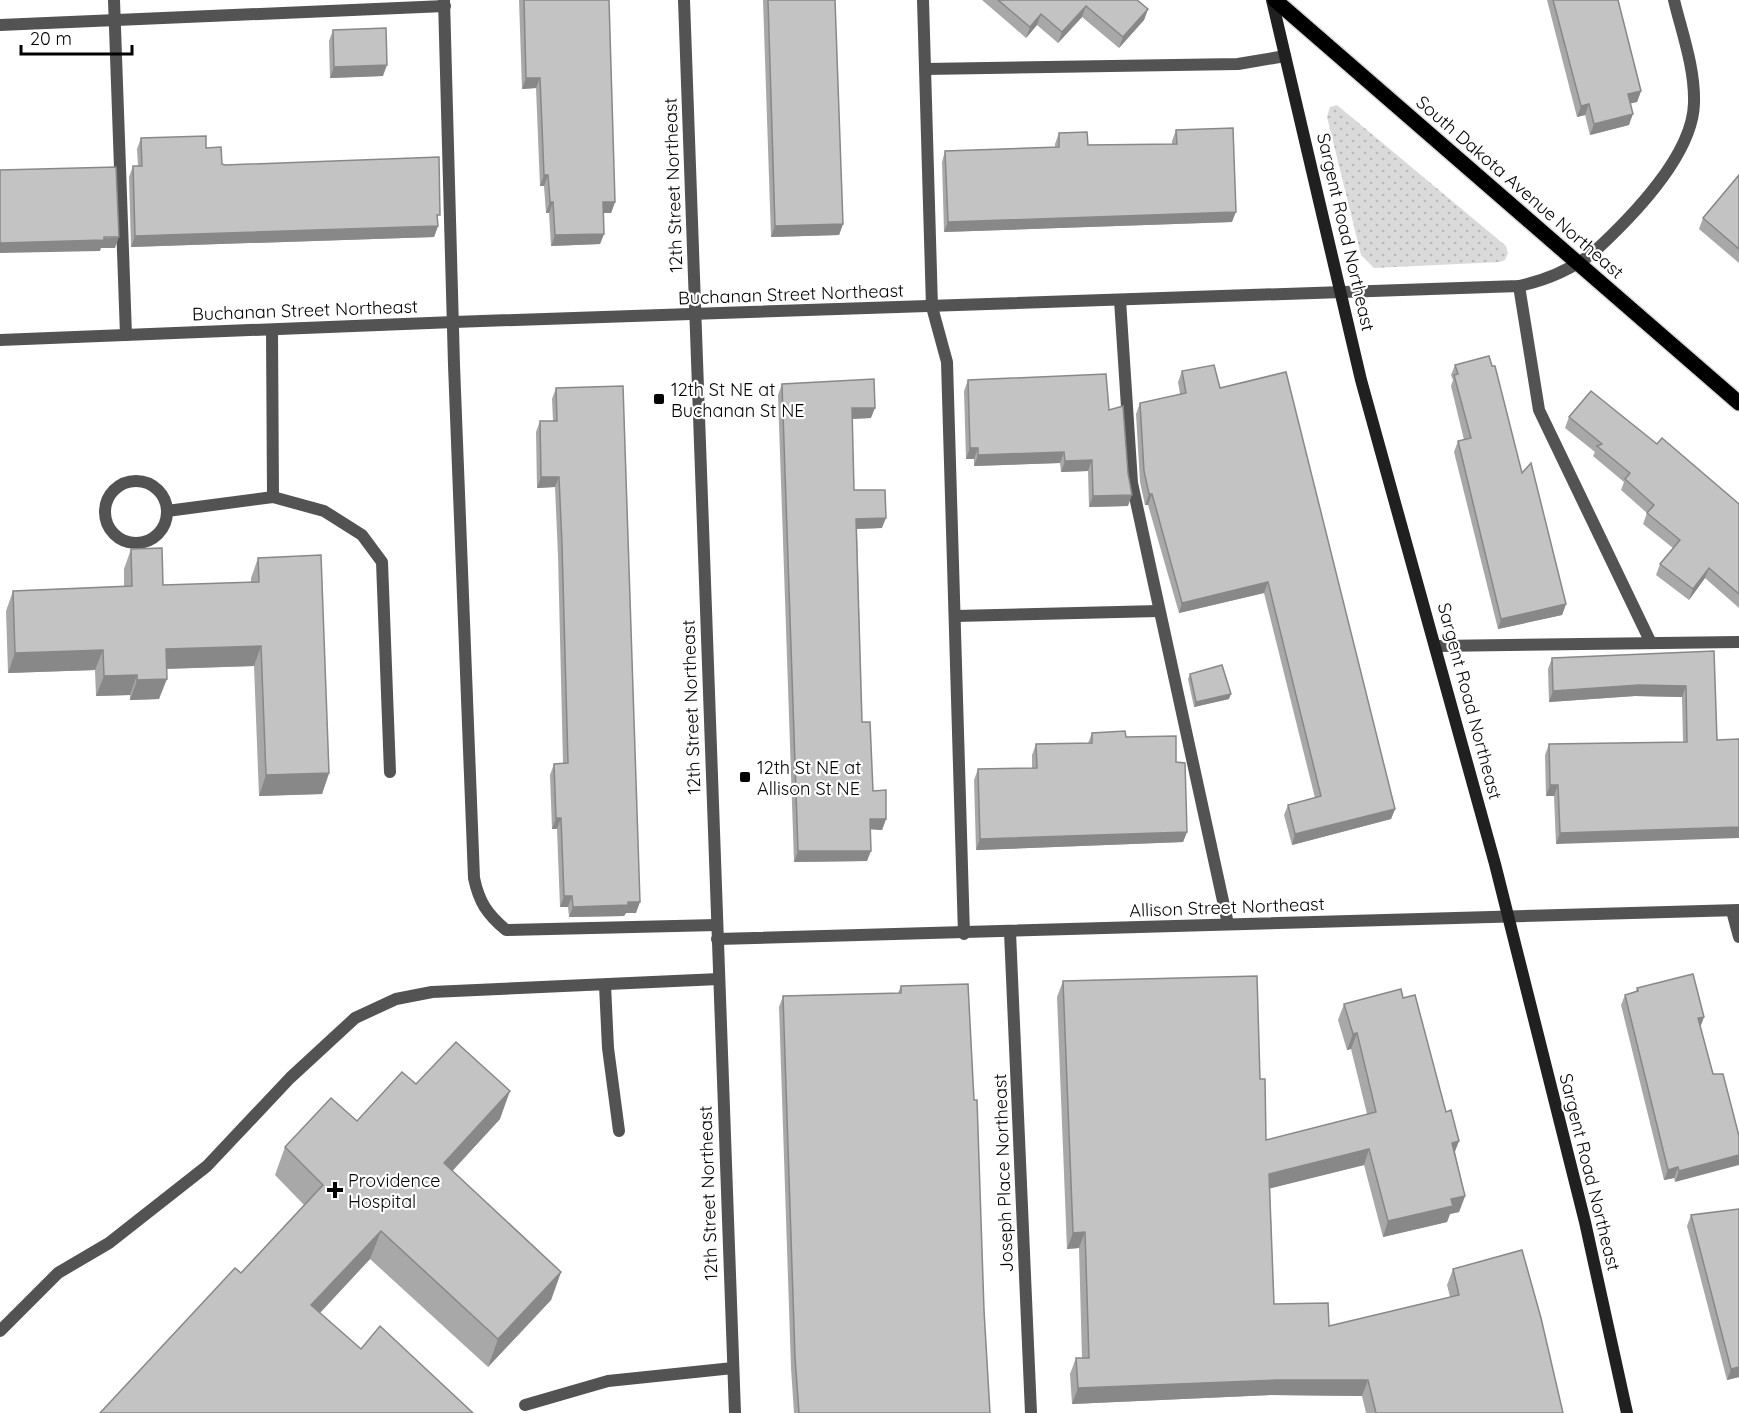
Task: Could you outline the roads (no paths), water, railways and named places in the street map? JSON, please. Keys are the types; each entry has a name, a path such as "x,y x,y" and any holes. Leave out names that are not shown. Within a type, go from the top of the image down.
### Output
{"main road":[{"name":"Sargent Road Northeast","path":"1274,0 1361,380 1437,646 1508,916 1585,1222 1627,1413"},
{"name":"South Dakota Avenue Northeast","path":"1274,0 1739,403"}],"street":[{"path":"114,0 126,336"},
{"name":"12th Street Northeast","path":"684,0 735,1413"},
{"path":"923,0 932,307 947,362 964,934"},
{"name":"Buchanan Street Northeast","path":"0,340 454,322 1519,286 1558,274 1579,264 1620,226 1675,161 1685,144 1694,105 1694,86 1674,0"},
{"path":"0,25 444,3 474,878 479,900 490,917 506,930 717,925"},
{"path":"925,69 1238,64 1285,56"},
{"path":"1519,286 1539,410 1651,642"},
{"path":"1120,300 1132,483 1228,924"},
{"path":"272,330 273,497"},
{"path":"138,481 153,485 163,496 167,511 163,528 150,540 133,543 116,537 106,523 105,505 111,492 124,483 138,481"},
{"path":"167,511 273,497 324,511 362,535 382,562 390,772"},
{"path":"954,616 1159,611"},
{"path":"1437,646 1739,642"},
{"path":"1736,910 1739,937"},
{"name":"Allison Street Northeast","path":"717,939 964,934 1736,910"},
{"name":"Joseph Place Northeast","path":"1010,932 1031,1413"},
{"path":"0,1331 58,1273 109,1243 207,1166 290,1078 355,1018 396,999 432,992 719,979"},
{"path":"605,985 608,1048 620,1131"},
{"path":"525,1405 608,1381 733,1368"}],"place":[{"name":"12th St NE at Buchanan St NE","path":"659,399"},
{"name":"12th St NE at Allison St NE","path":"745,777"},
{"name":"Providence Hospital","path":"335,1190"}]}
